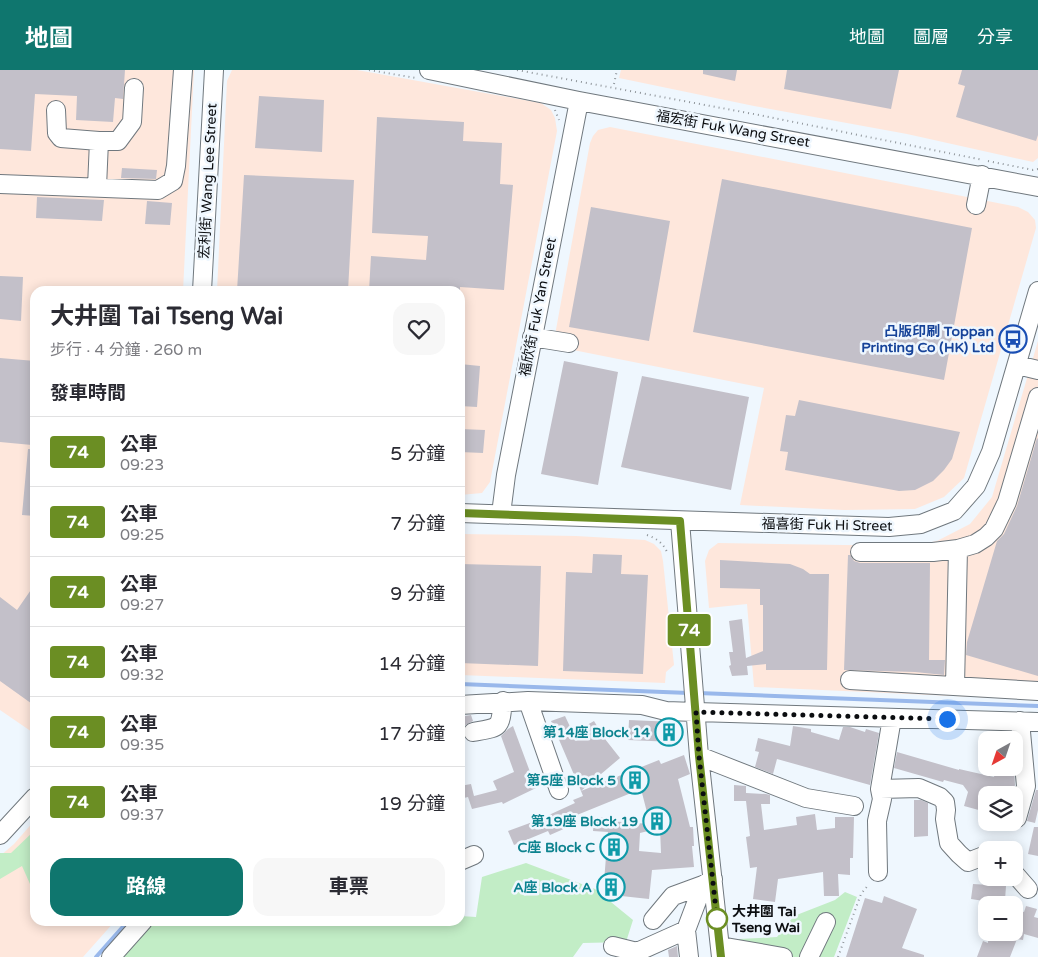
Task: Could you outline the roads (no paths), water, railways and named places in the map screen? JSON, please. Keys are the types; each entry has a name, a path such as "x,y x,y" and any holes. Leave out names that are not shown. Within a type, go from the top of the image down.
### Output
{"street":[{"path":"0,184 158,190 173,181 176,166 183,70"},
{"name":"宏利街 Wang Lee Street","path":"202,286 214,70"},
{"name":"福宏街 Fuk Wang Street","path":"429,70 579,101 1038,187"},
{"path":"56,110 57,132 61,138 118,141 132,122 134,88"},
{"name":"福欣街 Fuk Yan Street","path":"501,514 506,475 532,336 579,101"},
{"path":"97,187 99,141"},
{"path":"976,205 982,175"},
{"name":"福喜街 Fuk Hi Street","path":"465,513 889,527 921,524 954,512 976,486 991,452 1038,291"},
{"path":"532,336 569,344"},
{"path":"1017,365 1038,370"},
{"path":"860,552 933,552 958,549 975,544 986,536 994,529 1007,502 1038,397"},
{"path":"680,521 708,882 720,951 782,957"},
{"path":"955,686 958,549"},
{"path":"850,680 1038,691"},
{"path":"473,732 495,728 501,722 503,701"},
{"path":"528,701 558,790"},
{"path":"465,705 528,701 642,705 666,711 696,709 892,718 1038,722"},
{"path":"878,872 878,821 882,799 880,789 892,718"},
{"path":"1020,721 1026,786 1023,797"},
{"path":"699,756 806,798 854,806"},
{"path":"880,789 919,788 940,797 945,802 945,819 949,843 968,862 978,858"},
{"path":"0,835 30,802"},
{"path":"654,920 673,896 708,882"},
{"path":"689,957 686,930 708,882"},
{"path":"1023,883 1028,889"},
{"path":"809,957 826,922"},
{"path":"111,957 139,926"},
{"path":"613,946 637,955 686,930"}],"waterway":[{"path":"465,684 689,693"},
{"path":"698,693 1038,706"},
{"path":"96,957 124,926"}],"place":[{"name":"凸版印刷 Toppan Printing Co (HK) Ltd","path":"1013,339"},
{"name":"第14座 Block 14","path":"669,732"},
{"name":"第5座 Block 5","path":"635,780"},
{"name":"第19座 Block 19","path":"657,821"},
{"name":"C座 Block C","path":"614,847"},
{"name":"A座 Block A","path":"611,887"},
{"name":"大井圍 Tai Tseng Wai","path":"717,919"}]}
